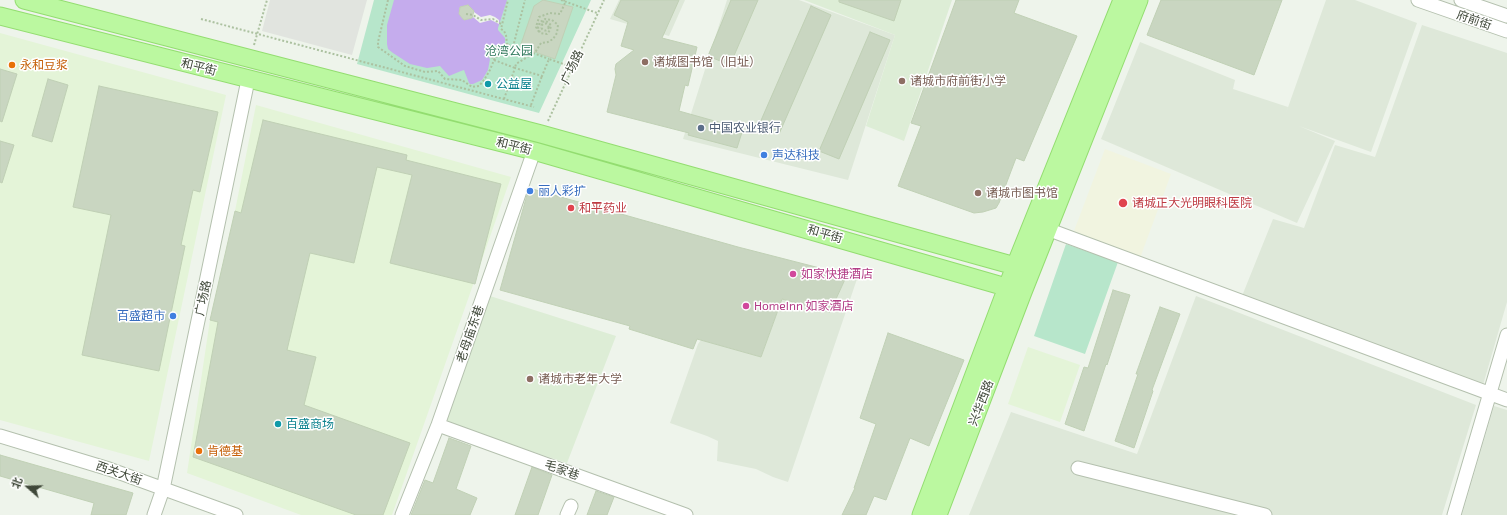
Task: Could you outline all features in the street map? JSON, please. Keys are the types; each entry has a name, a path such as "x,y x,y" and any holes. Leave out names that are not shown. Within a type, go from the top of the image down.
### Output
{"main road":[{"name":"和平街","path":"24,0 541,134 1031,271"},
{"path":"1015,289 1015,266 1122,0"},
{"path":"921,515 1015,289 1031,271 1139,0"},
{"name":"和平街","path":"0,16 248,80 534,151 1015,289"},
{"name":"兴华西路","path":"938,515 1015,289"}],"street":[{"name":"府前街","path":"1418,0 1507,31"},
{"name":"府前街","path":"1461,0 1507,16"},
{"name":"广场路","path":"154,515 163,489 248,80"},
{"name":"老母庙东巷","path":"402,515 438,425 534,151"},
{"path":"1047,230 1489,395 1507,400"},
{"path":"1454,515 1507,335"},
{"name":"毛家巷","path":"438,425 686,515"},
{"name":"西关大街","path":"0,436 109,470 236,515"},
{"path":"1078,468 1265,515"}],"path":[{"path":"250,59 267,0"},
{"path":"388,0 378,47 405,66 425,72 438,71 445,79 457,79 472,87 478,86 484,80 494,60 507,44 506,35 501,28 501,24 508,0"},
{"path":"513,47 525,0"},
{"path":"560,0 597,13"},
{"name":"广场路","path":"541,134 604,0"},
{"path":"541,28 542,22 546,21 551,25 547,34 540,33 536,27 539,17 550,13 560,14 565,1"},
{"path":"466,14 473,15 481,20 494,19 501,24"},
{"path":"201,19 534,107"},
{"path":"504,99 516,64 536,51 540,43 548,42 553,39 557,32 558,25 552,20 545,19 540,22 538,27 540,33"},
{"path":"507,44 529,56"},
{"path":"494,46 497,48 498,55 495,57 489,57 487,52 489,48 494,46"},
{"path":"533,53 572,66"},
{"path":"531,106 549,58"},
{"path":"494,60 542,76"}],"shaded area":[{"path":"270,0 367,0 352,55 262,31"},
{"path":"394,0 507,0 498,28 505,38 505,44 500,49 496,45 488,47 485,53 490,59 488,70 482,80 473,84 469,83 464,70 449,76 440,66 427,68 410,64 388,49 387,25"},
{"path":"619,0 685,0 669,36 610,19"},
{"path":"727,0 799,0 895,35 848,180 683,139"},
{"name":"诸城市府前街小学","path":"804,0 952,0 904,141 866,126 895,35"},
{"path":"1326,0 1355,0 1417,23 1371,152 1299,126 1335,141 1297,223 1101,139 1140,42 1235,80 1233,89 1288,107 1286,113"},
{"path":"1422,25 1507,53 1507,302 1483,385 1242,296 1273,219 1304,228 1335,145 1375,157"},
{"path":"0,33 226,95 149,461 0,420"},
{"path":"256,105 511,177 392,515 301,515 187,473 210,320 235,211"},
{"name":"诸城正大光明眼科医院","path":"1105,149 1171,174 1140,258 1074,231"},
{"path":"847,275 857,279 788,482 756,469 717,461 718,441 670,423 698,344 701,340 761,357 782,299 830,312"},
{"name":"诸城市老年大学","path":"490,296 616,336 567,463 445,423"},
{"path":"1196,296 1476,405 1442,515 969,515 1011,412 1137,454"},
{"path":"1028,347 1080,365 1060,422 1008,404"},
{"path":"1494,406 1507,410 1507,515 1462,515"}],"green space":[{"name":"沧湾公园","path":"374,0 591,0 539,113 357,64"},
{"path":"1066,244 1118,262 1085,354 1034,336"}],"pier":[{"path":"468,5 481,17 490,15 495,17 499,20 499,24 491,20 480,23 473,17 464,20 459,14 460,7"}],"building":[{"path":"543,0 573,7 555,59 520,47 534,6"},
{"path":"621,0 679,0 662,38 697,47 688,86 685,85 679,111 743,129 737,148 688,135 689,133 607,112 616,75 616,64 634,50 621,46 628,22 614,15"},
{"path":"731,0 758,0 730,65 708,56"},
{"path":"839,0 901,0 894,21 839,2"},
{"path":"956,0 1019,0 1014,13 1077,36 1024,161 1016,158 996,208 974,213 898,186 921,126 911,123"},
{"path":"1161,0 1282,0 1254,75 1147,35"},
{"path":"468,5 474,11 472,18 464,20 459,14 460,7"},
{"path":"811,6 831,15 779,134 759,125"},
{"path":"870,32 890,40 839,159 819,151"},
{"path":"0,69 17,74 2,122 0,121"},
{"path":"48,79 68,85 52,142 32,136"},
{"path":"99,86 218,112 200,192 193,190 181,245 185,246 159,371 82,355 111,215 73,207"},
{"path":"263,120 407,155 406,160 501,184 475,284 390,263 412,175 377,167 354,263 310,253 287,350 316,357 304,405 410,443 383,515 356,515 193,457 218,322 210,320 235,211 241,213"},
{"path":"0,141 14,145 2,183 0,182"},
{"path":"529,188 738,247 847,275 830,312 782,299 761,357 697,339 693,349 629,329 630,326 500,290"},
{"path":"1113,290 1130,295 1084,431 1065,424 1084,367 1088,368"},
{"path":"1160,307 1180,314 1152,390 1153,391 1134,448 1115,441 1138,374 1136,374"},
{"path":"888,333 964,360 929,446 910,438 886,500 874,496 866,515 842,515 855,488 876,424 860,418"},
{"path":"449,438 471,446 456,489 477,498 470,515 411,515 425,480 433,483"},
{"path":"0,455 133,493 126,515 91,515 94,503 0,476"},
{"path":"532,467 552,475 538,515 515,515"},
{"path":"596,491 614,497 607,515 587,515"}],"place":[{"name":"诸城图书馆（旧址）","path":"645,62"},
{"name":"永和豆浆","path":"12,65"},
{"name":"诸城市府前街小学","path":"902,81"},
{"name":"公益屋","path":"488,84"},
{"name":"中国农业银行","path":"701,128"},
{"name":"声达科技","path":"764,155"},
{"name":"丽人彩扩","path":"530,191"},
{"name":"诸城市图书馆","path":"978,193"},
{"name":"诸城正大光明眼科医院","path":"1123,203"},
{"name":"和平药业","path":"571,208"},
{"name":"如家快捷酒店","path":"793,274"},
{"name":"HomeInn 如家酒店","path":"746,306"},
{"name":"百盛超市","path":"173,316"},
{"name":"诸城市老年大学","path":"530,379"},
{"name":"百盛商场","path":"278,424"},
{"name":"肯德基","path":"199,451"}]}
